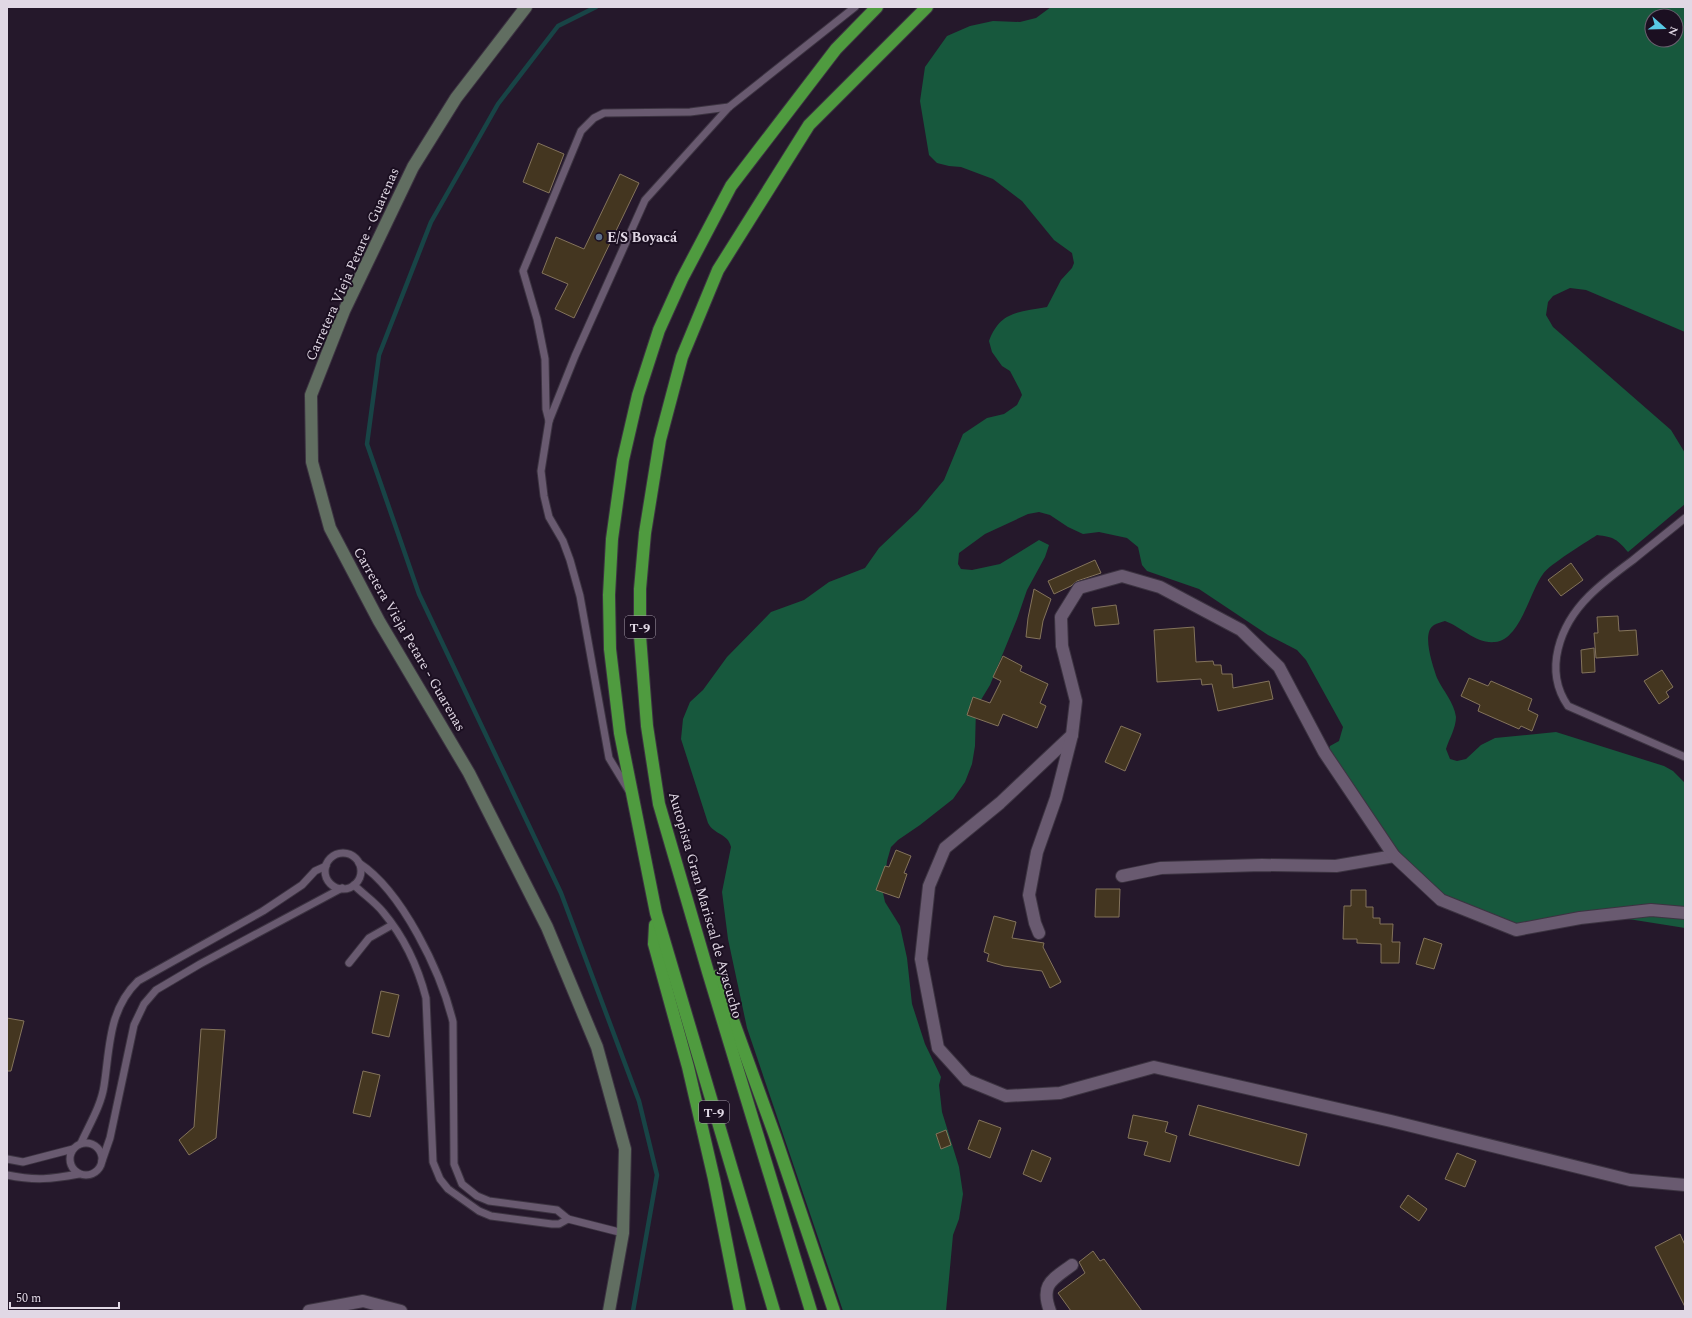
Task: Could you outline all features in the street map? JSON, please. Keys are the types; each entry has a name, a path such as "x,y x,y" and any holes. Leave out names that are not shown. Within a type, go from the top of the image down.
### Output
{"highway":[{"name":"T-9","path":"774,1311 656,913 620,733 610,650 609,595 612,539 623,460 638,395 659,330 682,279 731,186 836,49 877,7"},
{"name":"Autopista Gran Mariscal de Ayacucho","path":"811,1311 689,908 660,804 647,726 640,636 640,589 643,554 660,440 682,357 718,270 809,125 927,7"},
{"path":"689,908 726,999 753,1073 834,1311"},
{"path":"656,913 654,944 688,1067 714,1179 740,1311"}],"main road":[{"name":"Carretera Vieja Petare - Guarenas","path":"526,7 456,98 413,167 344,311 311,395 312,462 330,528 379,621 470,773 547,927 597,1047 625,1149 623,1233 609,1311"}],"street":[{"path":"1039,933 1035,923 1029,895 1037,852 1056,798 1072,735 1076,701 1062,646 1061,617 1079,588 1122,576 1160,587 1241,630 1279,667 1324,752 1394,856 1441,900 1516,930 1580,918 1651,910 1685,913"},
{"path":"1072,735 1000,802 945,848 929,886 921,958 938,1048 967,1080 1006,1096 1060,1093 1154,1067 1391,1121 1630,1180 1685,1185"},
{"path":"1122,876 1161,868 1262,865 1336,866 1394,856"},
{"path":"1050,1311 1046,1291 1048,1283 1072,1265"},
{"path":"309,1311 363,1301 401,1311"}],"lane":[{"path":"632,797 609,758 580,596 564,542 549,517 544,496 541,471 549,421 575,356 645,200 728,107 855,7"},
{"path":"549,421 546,409 545,359 537,318 522,271 581,131 594,118 604,113 690,112 728,107"},
{"path":"1685,518 1588,597 1579,607 1565,630 1557,654 1555,667 1558,689 1568,706 1685,757"},
{"path":"7,1159 23,1162 73,1149 81,1143 97,1108 104,1087 106,1064 115,1018 120,1002 138,981 263,911 302,885 316,871 326,866 333,856 345,853 356,858 359,863 361,875 354,885 342,888 200,964 156,990 144,1004 134,1025 110,1138 97,1171 91,1174 79,1174 48,1180 26,1179 7,1175"},
{"path":"359,863 370,870 382,882 409,920 430,960 450,1009 453,1022 454,1164 462,1184 477,1196 489,1201 557,1210 568,1219 623,1233"},
{"path":"326,866 327,878 331,883 342,888"},
{"path":"354,885 383,912 419,973 426,998 433,1162 440,1179 448,1189 467,1203 491,1216 552,1224 559,1224 568,1219"},
{"path":"349,963 369,938 392,925"},
{"path":"81,1143 86,1143 96,1147 102,1156 102,1161"},
{"path":"73,1149 70,1159 71,1165 79,1174"}],"green space":[{"path":"1051,7 1685,7 1685,332 1586,290 1570,288 1553,296 1548,302 1546,315 1553,327 1671,430 1685,453 1685,504 1628,552 1615,539 1597,535 1553,565 1543,574 1538,582 1518,624 1504,639 1495,642 1488,642 1475,638 1445,621 1435,624 1430,629 1428,642 1437,678 1451,701 1456,717 1454,729 1446,749 1450,759 1457,761 1466,759 1481,745 1495,738 1556,732 1664,766 1673,771 1685,783 1685,928 1622,918 1525,927 1502,924 1414,880 1327,754 1330,746 1339,741 1343,727 1306,660 1297,650 1268,635 1199,589 1147,571 1142,565 1138,547 1127,538 1099,532 1083,534 1068,527 1050,515 1039,512 1028,514 985,534 959,553 958,564 961,569 972,570 1000,564 1039,540 1049,545 1045,557 1027,590 1017,619 990,685 976,708 975,746 972,764 965,782 953,799 898,840 891,847 887,861 883,893 885,902 900,926 907,958 912,1004 925,1044 941,1077 939,1085 942,1112 959,1167 963,1194 959,1219 953,1235 946,1311 843,1311 747,1028 728,939 722,892 731,847 727,839 714,830 708,823 681,739 683,719 690,702 703,690 727,657 771,612 804,600 829,582 865,568 879,548 918,511 944,480 963,434 987,418 1004,414 1017,405 1022,395 1010,371 1002,366 992,352 989,341 994,331 1005,318 1019,312 1047,307 1061,280 1072,268 1074,263 1072,253 1054,240 1022,201 993,179 961,167 937,163 929,155 920,101 925,67 947,36 970,26 993,21 1020,22 1036,18"}],"building":[{"path":"538,143 564,154 549,193 523,182"},
{"path":"620,174 639,183 574,318 555,309 568,284 542,273 556,237 584,249"},
{"path":"1095,560 1101,573 1077,581 1071,586 1054,594 1048,581"},
{"path":"1571,563 1583,580 1561,596 1548,580"},
{"path":"1034,589 1051,599 1043,621 1040,639 1026,637"},
{"path":"1116,605 1119,624 1095,626 1092,608"},
{"path":"1618,616 1619,631 1636,630 1638,655 1596,658 1594,633 1598,633 1597,617"},
{"path":"1194,627 1196,662 1213,661 1214,665 1221,665 1222,674 1232,674 1233,688 1269,681 1273,699 1218,711 1212,684 1202,685 1201,679 1157,682 1154,630"},
{"path":"1594,648 1595,672 1582,673 1581,650"},
{"path":"1003,656 1022,666 1020,671 1048,684 1040,703 1046,706 1037,728 1003,714 998,726 967,715 973,697 990,703 1001,681 993,677"},
{"path":"1662,670 1673,687 1666,692 1669,697 1659,704 1644,681"},
{"path":"1469,678 1488,686 1491,681 1532,699 1528,710 1538,715 1532,731 1521,726 1519,729 1478,711 1480,705 1461,696"},
{"path":"1121,726 1141,734 1125,771 1105,762"},
{"path":"896,850 911,856 904,873 907,874 899,898 876,890 885,866 889,867"},
{"path":"1096,889 1120,889 1119,917 1095,917"},
{"path":"1351,890 1366,890 1366,907 1373,907 1373,918 1380,918 1380,924 1393,924 1392,942 1400,942 1399,963 1381,963 1381,944 1357,943 1357,939 1343,939 1344,906 1351,906"},
{"path":"994,916 1016,922 1012,938 1044,943 1043,947 1061,982 1050,988 1042,971 1004,966 987,961 989,954 984,952"},
{"path":"1424,938 1442,944 1434,969 1416,964"},
{"path":"381,991 399,995 389,1037 372,1033"},
{"path":"7,1018 24,1021 11,1071 7,1071"},
{"path":"201,1029 225,1030 216,1138 189,1155 179,1140 194,1127"},
{"path":"363,1071 380,1075 370,1117 353,1113"},
{"path":"1198,1105 1307,1134 1299,1166 1189,1135"},
{"path":"1133,1115 1168,1122 1165,1132 1177,1136 1170,1162 1144,1155 1148,1142 1128,1138"},
{"path":"979,1120 1001,1128 990,1158 968,1149"},
{"path":"946,1130 951,1145 941,1149 936,1134"},
{"path":"1032,1150 1051,1158 1041,1182 1023,1174"},
{"path":"1457,1153 1476,1161 1465,1187 1445,1179"},
{"path":"1408,1195 1427,1209 1419,1221 1400,1207"},
{"path":"1680,1234 1685,1245 1685,1307 1655,1247"},
{"path":"1093,1251 1100,1261 1104,1259 1142,1311 1071,1311 1058,1293 1085,1273 1079,1262"}],"waterway":[{"path":"596,7 558,26 498,104 431,222 379,355 367,444 419,594 561,893 639,1101 657,1175 633,1311"}],"place":[{"name":"E/S Boyacá","path":"599,237"}]}
